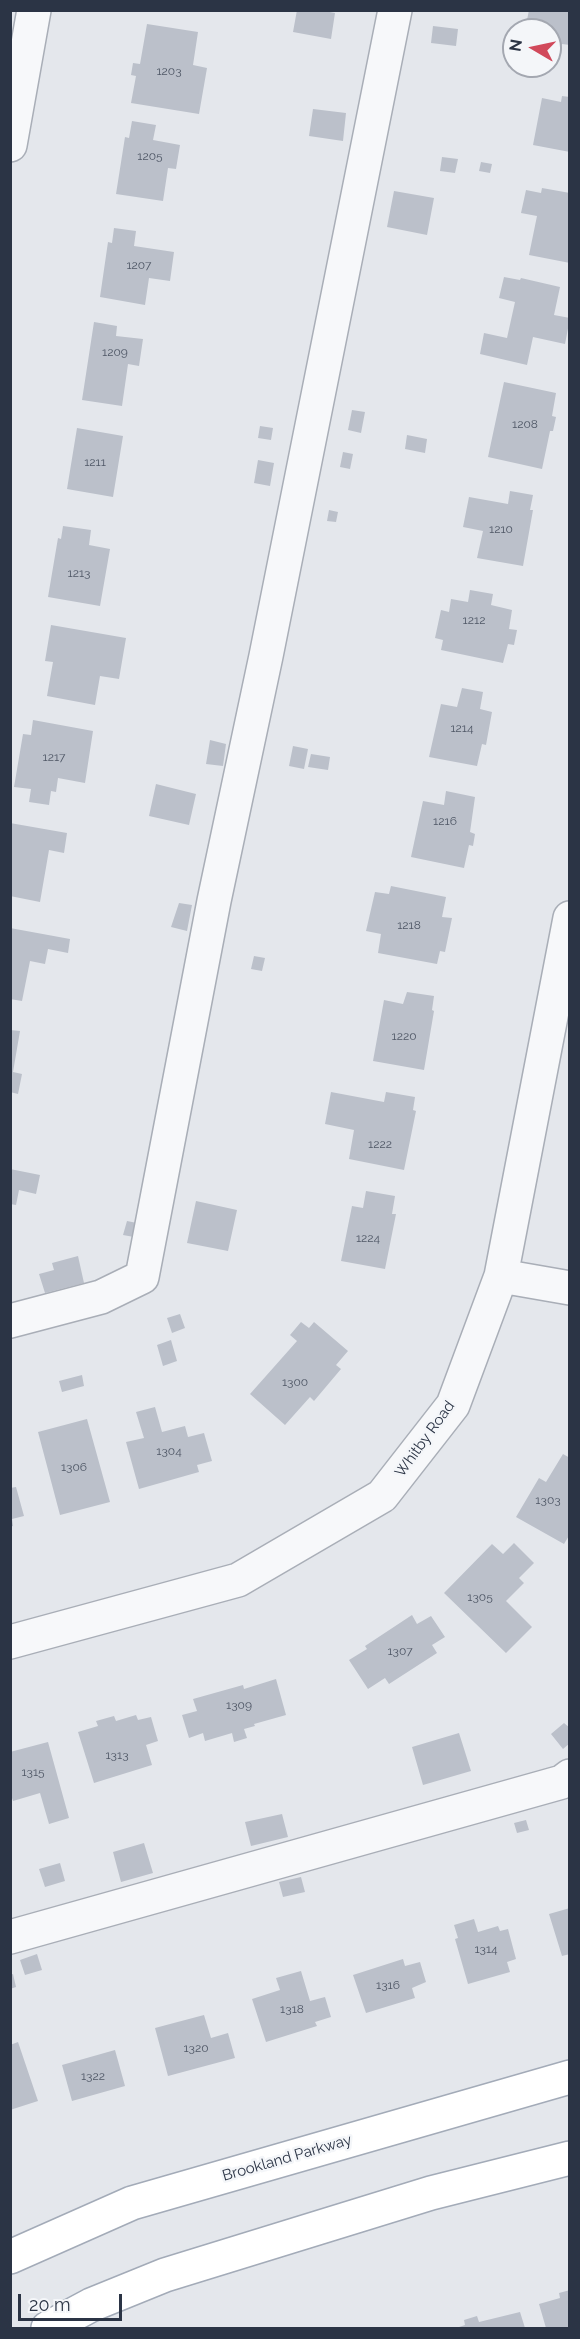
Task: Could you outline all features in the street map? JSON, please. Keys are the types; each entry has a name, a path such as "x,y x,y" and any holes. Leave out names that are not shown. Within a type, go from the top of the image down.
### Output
{"main road":[{"name":"Brookland Parkway","path":"10,2257 132,2203 570,2077"},
{"path":"48,2328 91,2305 165,2275 431,2193 570,2158"}],"street":[{"path":"10,145 34,10"},
{"path":"10,1321 101,1297 142,1277 214,901 266,656 395,10"},
{"name":"Whitby Road","path":"10,1641 238,1580 382,1496 453,1405 501,1276 570,918"},
{"path":"501,1276 570,1287"},
{"path":"10,1937 562,1782 570,1776"}],"building":[{"path":"297,10 335,13 331,39 293,32"},
{"path":"529,10 570,12 570,45 562,44 562,18 527,18"},
{"path":"147,24 198,32 193,65 207,68 199,114 131,103 136,76 131,75 133,63 140,64"},
{"path":"433,26 458,29 456,46 431,43"},
{"path":"562,96 570,97 570,152 533,145 542,98 561,102"},
{"path":"313,109 346,113 343,141 309,136"},
{"path":"132,121 156,125 153,140 180,145 176,169 168,168 163,201 116,194 125,137 129,138"},
{"path":"442,157 458,159 455,173 440,171"},
{"path":"481,162 492,164 490,173 479,171"},
{"path":"542,188 570,193 570,263 529,255 537,216 521,213 526,190 541,193"},
{"path":"394,191 434,198 427,235 387,227"},
{"path":"114,228 136,231 134,246 174,252 170,281 149,278 145,305 100,297 108,242 112,243"},
{"path":"504,277 520,280 521,278 560,287 554,315 570,318 565,344 533,337 527,365 480,354 484,333 507,338 515,302 499,298"},
{"path":"94,322 117,326 116,336 143,339 139,366 128,364 122,406 82,400"},
{"path":"504,382 556,393 552,416 556,417 553,431 550,431 542,469 488,457"},
{"path":"352,410 365,412 361,433 348,430"},
{"path":"260,426 273,428 271,440 258,438"},
{"path":"77,428 123,436 113,497 67,489"},
{"path":"407,435 427,439 425,453 405,449"},
{"path":"343,452 353,454 350,469 340,467"},
{"path":"258,460 274,463 270,486 254,483"},
{"path":"510,491 533,495 530,510 533,510 523,566 477,558 483,531 463,527 469,497 508,504"},
{"path":"329,510 338,512 336,522 327,521"},
{"path":"63,526 91,530 89,545 110,549 100,606 48,597 58,538 61,539"},
{"path":"470,590 493,594 491,605 512,610 509,629 517,630 514,645 508,644 503,663 441,650 443,640 435,638 441,610 449,612 451,599 468,602"},
{"path":"51,625 126,638 119,679 100,676 95,705 47,696 53,662 45,661"},
{"path":"462,688 483,692 480,709 492,712 486,745 482,744 477,766 429,757 441,704 457,707"},
{"path":"33,720 93,731 85,783 58,778 56,792 51,791 49,805 29,802 31,789 14,787 23,734 31,735"},
{"path":"210,740 226,744 223,766 206,764"},
{"path":"293,746 308,749 304,769 289,766"},
{"path":"311,754 330,757 328,770 308,767"},
{"path":"156,784 196,794 189,825 149,816"},
{"path":"446,791 475,797 470,832 475,834 473,846 469,845 464,868 411,857 423,801 444,805"},
{"path":"10,823 67,833 64,853 49,850 40,902 10,896"},
{"path":"391,886 446,897 442,917 452,918 445,952 440,951 437,964 378,953 381,934 366,931 375,892 389,894"},
{"path":"179,903 192,905 187,931 171,927"},
{"path":"10,928 70,939 68,953 48,949 45,964 30,961 22,1001 10,999"},
{"path":"254,956 265,958 262,971 251,969"},
{"path":"407,992 434,996 432,1010 434,1011 424,1070 373,1061 384,1000 403,1004"},
{"path":"10,1030 20,1031 13,1072 22,1074 18,1094 10,1092"},
{"path":"331,1092 384,1102 386,1092 415,1097 413,1110 416,1111 404,1170 349,1159 354,1130 325,1124"},
{"path":"10,1169 40,1175 36,1194 19,1190 16,1205 10,1204"},
{"path":"366,1191 395,1196 392,1214 396,1214 385,1269 341,1261 352,1206 363,1208"},
{"path":"196,1201 237,1210 228,1251 187,1243"},
{"path":"127,1221 137,1223 134,1237 123,1235"},
{"path":"78,1256 84,1283 45,1293 39,1274 54,1270 52,1263"},
{"path":"180,1314 185,1328 172,1333 167,1318"},
{"path":"301,1322 309,1328 314,1322 348,1351 336,1365 341,1369 314,1401 310,1397 285,1425 250,1394 297,1341 290,1335"},
{"path":"171,1340 177,1361 163,1366 157,1345"},
{"path":"82,1375 84,1386 62,1392 59,1381"},
{"path":"155,1407 162,1432 185,1426 188,1437 204,1433 212,1461 197,1465 199,1472 139,1489 126,1442 144,1438 136,1412"},
{"path":"87,1419 110,1502 60,1515 38,1432"},
{"path":"563,1454 570,1458 570,1534 564,1544 516,1517 539,1478 546,1482"},
{"path":"16,1487 24,1516 12,1519 13,1526 10,1527 10,1488"},
{"path":"514,1543 534,1563 519,1578 524,1583 506,1601 532,1627 506,1653 444,1593 492,1544 503,1554"},
{"path":"412,1615 417,1624 431,1616 445,1637 432,1645 437,1653 389,1684 385,1678 368,1689 349,1660 367,1649 365,1646"},
{"path":"276,1679 286,1715 244,1729 247,1738 234,1742 232,1733 205,1741 203,1733 189,1738 182,1715 197,1711 193,1699 243,1685 244,1689"},
{"path":"136,1715 138,1720 151,1717 158,1741 146,1745 152,1765 94,1783 78,1732 98,1726 96,1721 114,1716 116,1721"},
{"path":"564,1723 570,1728 570,1743 563,1749 551,1734"},
{"path":"459,1733 471,1771 423,1785 412,1747"},
{"path":"48,1742 69,1818 49,1824 40,1793 13,1801 10,1792 10,1752"},
{"path":"282,1814 288,1837 251,1846 245,1822"},
{"path":"526,1820 529,1830 517,1833 514,1823"},
{"path":"144,1843 153,1873 121,1882 113,1852"},
{"path":"60,1863 65,1881 45,1887 39,1869"},
{"path":"301,1877 305,1892 283,1897 279,1882"},
{"path":"570,1908 570,1954 562,1956 549,1914"},
{"path":"474,1919 478,1932 498,1926 500,1931 508,1929 516,1959 507,1962 510,1972 468,1984 455,1939 458,1938 454,1925"},
{"path":"37,1954 42,1970 25,1975 20,1960"},
{"path":"403,1959 405,1966 420,1962 426,1982 412,1988 415,1998 366,2013 353,1975"},
{"path":"301,1971 310,2001 325,1997 331,2017 315,2022 317,2026 266,2042 252,1999 280,1990 276,1978"},
{"path":"13,1974 16,1987 10,1989 10,1975"},
{"path":"204,2015 211,2038 228,2033 235,2058 168,2076 155,2028"},
{"path":"18,2042 38,2101 10,2110 10,2045"},
{"path":"115,2050 125,2086 72,2101 62,2065"},
{"path":"570,2290 570,2328 546,2328 539,2304 560,2298 559,2293"},
{"path":"520,2312 525,2328 456,2328 465,2325 464,2320 477,2316 479,2322"}]}
